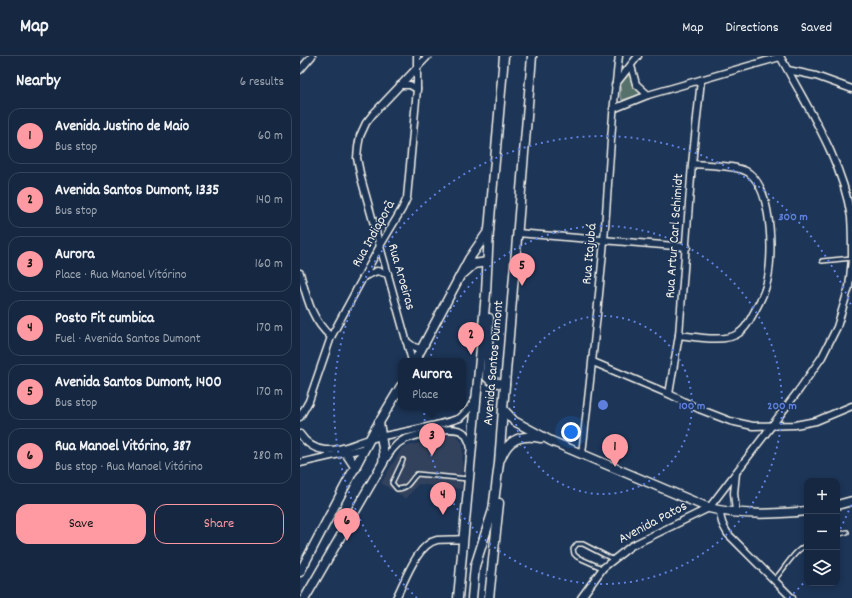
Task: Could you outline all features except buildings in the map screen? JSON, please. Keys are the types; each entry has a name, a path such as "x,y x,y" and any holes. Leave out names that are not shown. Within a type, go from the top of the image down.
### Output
{"main road":[{"name":"Avenida Santos Dumont","path":"458,598 486,294 489,230 504,56"},
{"name":"Avenida Santos Dumont","path":"472,598 475,566 491,517 499,463 532,56"},
{"path":"416,358 469,259 489,230"},
{"path":"460,276 474,264 487,262"},
{"path":"486,294 489,324 487,377 493,382 505,384"},
{"path":"300,572 379,422 398,391"},
{"path":"503,409 514,421 551,441 709,508 736,512 780,514 804,511"},
{"path":"305,598 383,463 384,454 379,422"},
{"path":"499,463 507,446 518,439 531,436 551,441"},
{"path":"346,453 356,468"},
{"path":"489,598 499,502 496,489"},
{"path":"840,503 852,501"}],"street":[{"path":"300,70 312,56"},
{"name":"Rua Indiaporã","path":"300,417 313,391 324,354 331,337 407,198 417,89 417,56"},
{"name":"Rua Aroeiras","path":"411,358 361,178 357,158 360,136 366,123 417,66 428,56"},
{"name":"Rua Itajubá","path":"582,454 593,362 604,240 615,85 619,56"},
{"path":"615,85 638,56"},
{"path":"613,109 648,95 780,56"},
{"name":"Avenida Patos","path":"581,598 602,568 612,559 631,546 709,508 772,426 822,357 837,327 849,287 852,258 851,218 845,190 833,155 780,56"},
{"path":"631,66 636,84 648,95"},
{"path":"788,70 816,76 852,89"},
{"name":"Rua Artur Carl Schimidt","path":"669,394 680,335 692,164 701,80"},
{"path":"400,85 410,85 417,89"},
{"path":"680,335 720,338 731,337 740,333 748,323 759,303 766,286 770,265 771,240 765,202 758,184 750,174 738,169 692,164"},
{"path":"517,233 686,247"},
{"path":"365,276 377,271 388,274"},
{"path":"300,273 312,312 323,330 331,337"},
{"path":"406,341 414,347 421,349"},
{"path":"593,362 669,394 699,409 730,421 753,426 795,425 816,421 852,406"},
{"path":"300,434 310,445 324,450 335,450 370,439 382,438 460,418 469,409 476,397"},
{"path":"383,463 399,441 451,428 464,433 468,437 471,448"},
{"path":"300,463 366,448"},
{"name":"Avenida Patos","path":"736,512 734,493 737,472"},
{"path":"720,510 720,518 728,534 792,598"},
{"path":"396,598 422,549 429,543 437,540 463,540"}],"lane":[{"path":"822,261 852,258"},
{"path":"403,460 392,483 397,488 404,488 417,474 468,479"},
{"path":"840,534 847,532"},
{"path":"602,568 577,557 574,554 573,549 577,544 583,544 612,559"},
{"path":"774,580 796,552 804,546"}],"shaded area":[{"path":"454,433 463,443 461,489 418,484 406,499 381,483 402,448"}],"green space":[{"path":"629,74 642,94 622,100 620,96 621,84"}],"place":[{"name":"Avenida Santos Dumont, 1400","path":"522,286"},
{"name":"Avenida Santos Dumont, 1335","path":"471,355"},
{"name":"Aurora","path":"432,456"},
{"name":"Avenida Justino de Maio","path":"615,467"},
{"name":"Posto Fit cumbica","path":"443,515"},
{"name":"Rua Manoel Vitórino, 387","path":"347,541"}]}
